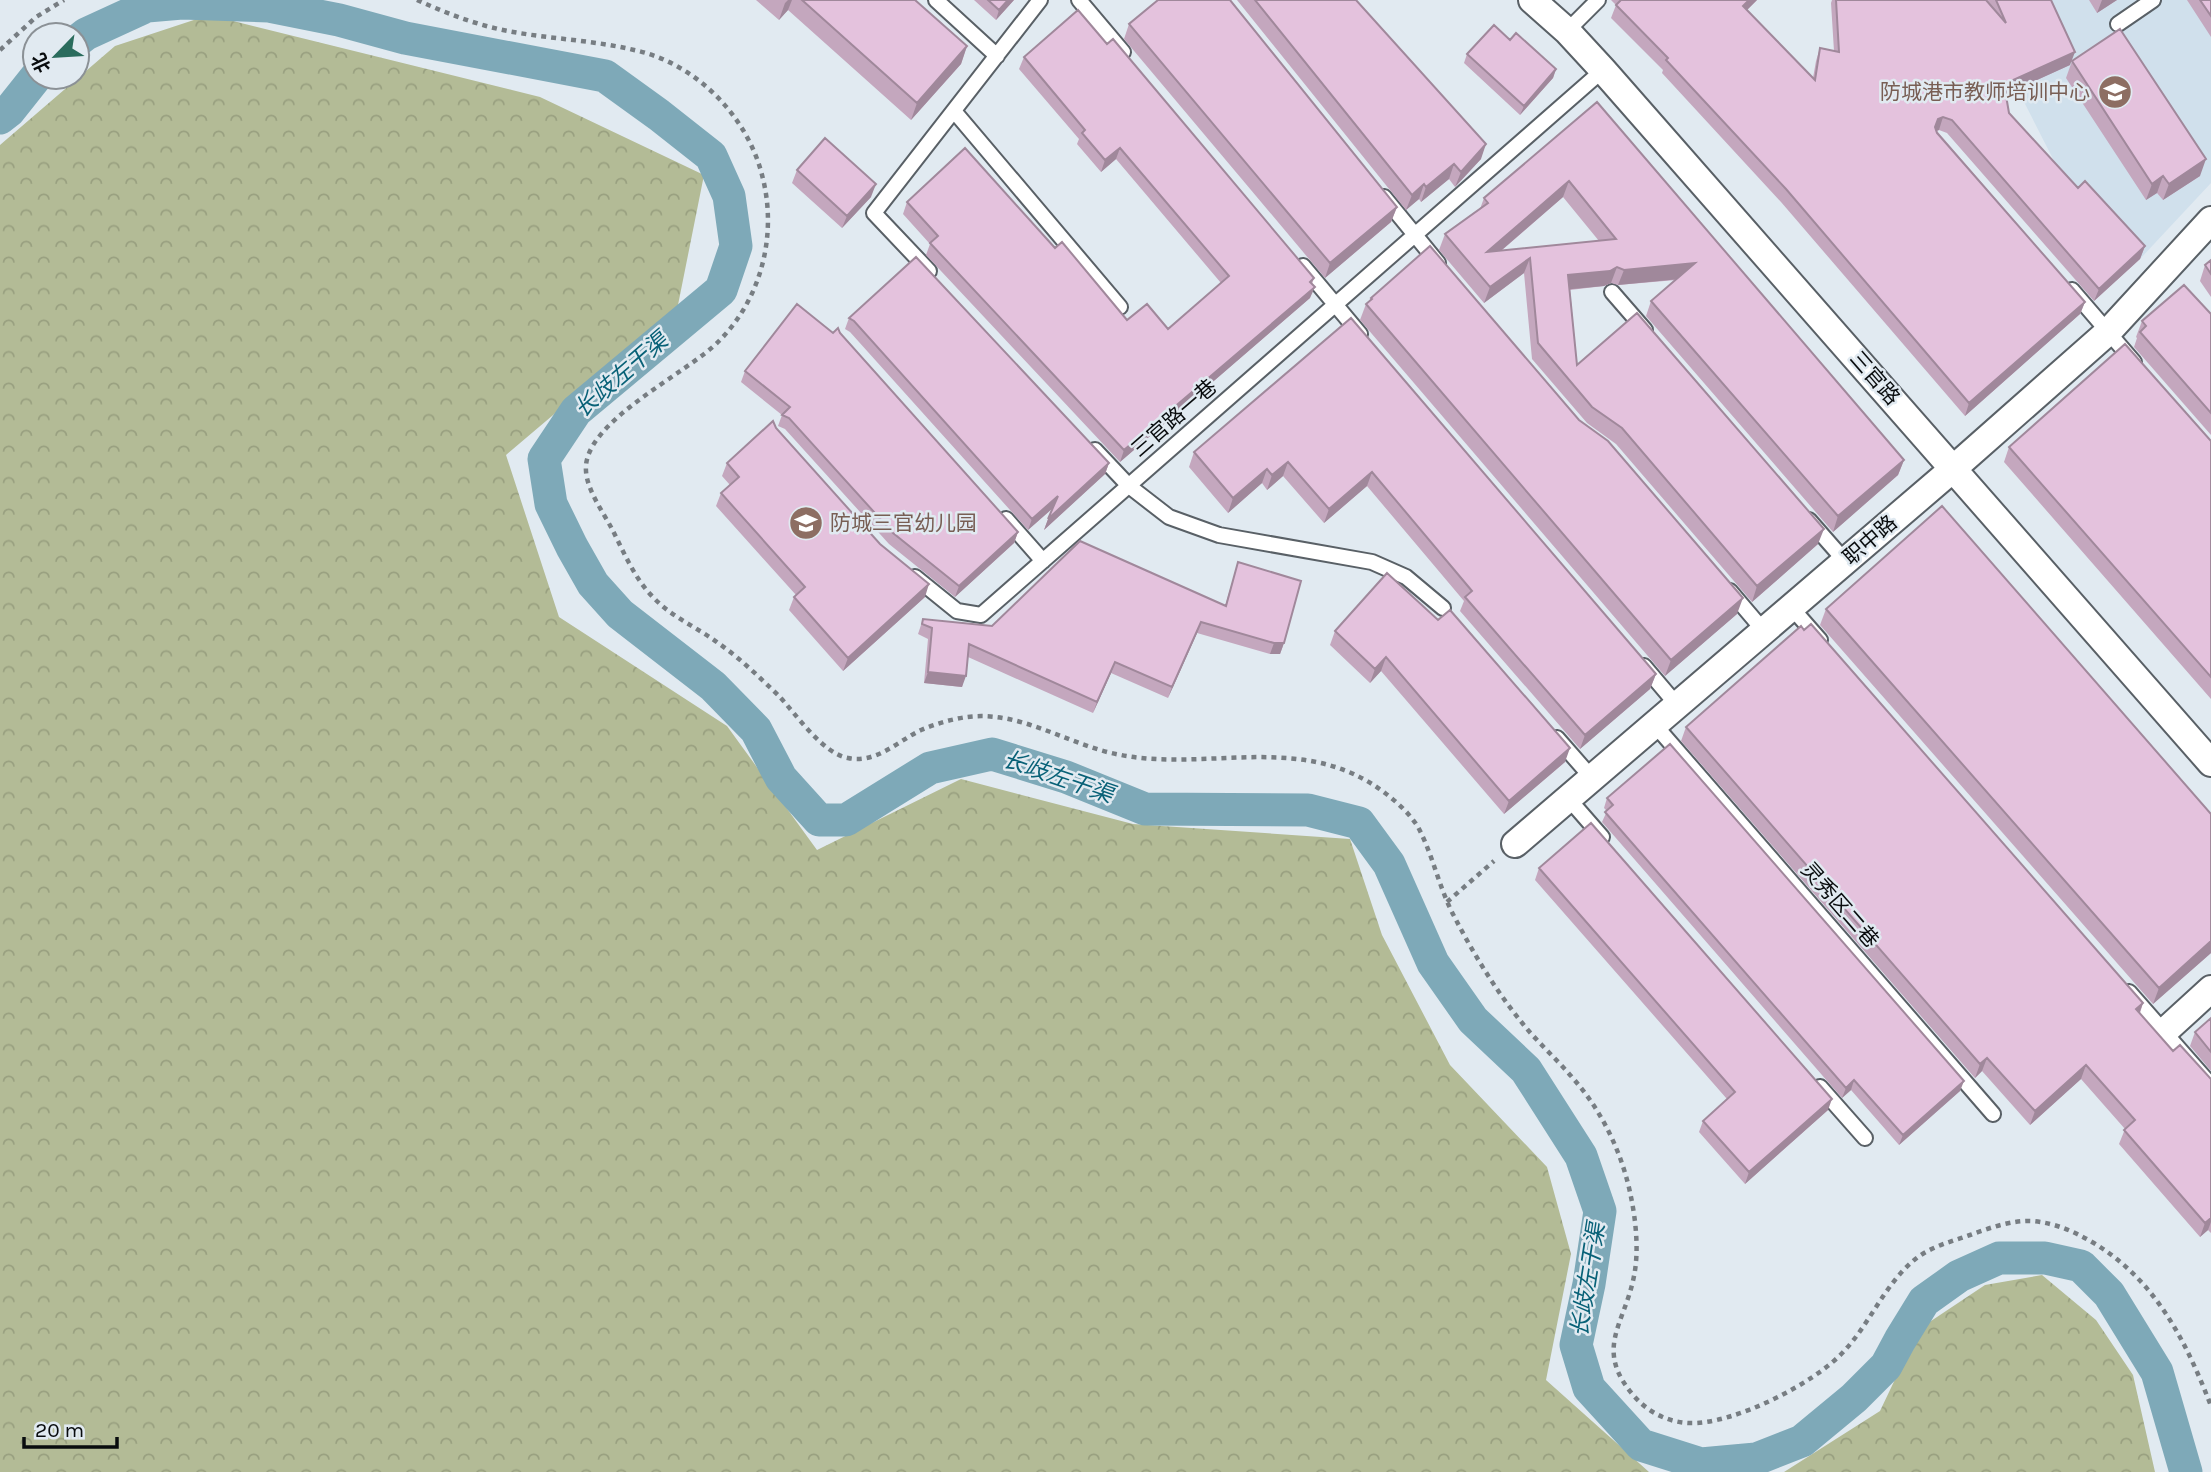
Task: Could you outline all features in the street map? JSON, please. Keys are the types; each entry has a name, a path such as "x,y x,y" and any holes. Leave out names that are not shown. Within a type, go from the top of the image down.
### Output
{"street":[{"name":"三官路","path":"1532,0 1567,31 1603,71 2211,763"},
{"name":"职中路","path":"1515,844 1954,468 2108,332 2211,220"},
{"path":"2164,1032 2211,989"}],"lane":[{"path":"936,0 997,55"},
{"path":"940,284 874,213 1040,0"},
{"path":"1079,0 1132,63"},
{"path":"1567,31 1598,0"},
{"path":"2118,24 2153,0"},
{"name":"三官路一巷","path":"903,568 957,611 981,615 1603,71"},
{"path":"954,111 1120,307"},
{"path":"1371,182 1449,276"},
{"path":"1291,252 1372,347"},
{"path":"2064,281 2143,372"},
{"path":"1612,292 1657,344"},
{"path":"1082,435 1129,486 1169,517 1219,535 1372,562 1406,577 1443,608"},
{"path":"1800,509 1845,561"},
{"path":"998,510 1043,561"},
{"path":"1718,578 1764,631"},
{"path":"1791,607 1828,648"},
{"path":"1632,652 1677,705"},
{"name":"灵秀区二巷","path":"1654,724 1993,1114"},
{"path":"1548,727 1592,778"},
{"path":"1568,798 1613,850"},
{"path":"2119,980 2211,1085"},
{"path":"1811,1076 1865,1138"}],"path":[{"path":"0,50 36,17 64,0"},
{"path":"417,0 447,13 499,29 634,50 657,57 682,69 716,94 739,122 752,145 763,174 769,213 768,240 758,281 743,312 721,340 694,363 632,405 590,445 585,469 591,489 634,571 653,599 678,618 713,638 746,664 825,748 848,758 859,760 875,756 918,731 956,718 979,716 1014,720 1081,745 1119,755 1151,759 1263,756 1303,760 1338,767 1369,781 1385,793 1416,823 1447,902 1502,997 1528,1031 1578,1084 1602,1118 1621,1159 1632,1198 1636,1235 1635,1275 1614,1336 1616,1365 1626,1388 1646,1409 1666,1419 1693,1424 1718,1420 1774,1400 1822,1372 1843,1354 1888,1289 1909,1264 1931,1248 1990,1228 2027,1220 2068,1228 2105,1249 2141,1280 2169,1315 2193,1359 2211,1406"},
{"path":"1447,902 1515,844"}],"shaded area":[{"name":"防城港市教师培训中心","path":"1972,0 2211,0 2211,183 2140,259 2081,195 2074,200"}],"green space":[{"path":"209,15 540,97 704,175 677,310 506,455 559,617 727,726 817,850 961,779 1133,824 1350,839 1382,935 1450,1065 1547,1167 1571,1254 1546,1380 1649,1472 0,1472 0,145 63,91 91,91 91,67 115,46"},
{"path":"2042,1275 2096,1320 2133,1375 2155,1472 1784,1472 1880,1411 1919,1329 1985,1285"}],"building":[{"path":"802,0 915,0 967,46 917,103"},
{"path":"988,0 1008,0 999,10"},
{"path":"1158,0 1230,0 1397,207 1330,263 1129,24"},
{"path":"1255,0 1356,0 1486,144 1461,172 1454,164 1412,195"},
{"path":"1621,0 1749,0 1743,6 1815,80 1820,48 1839,52 1836,0 1986,0 2006,23 1996,0 2051,0 2075,52 2004,84 2009,113 2078,188 2085,181 2145,246 2099,289 1952,120 1943,117 1938,119 1935,127 1937,133 2085,302 1969,403 1786,189 1666,60 1668,58 1616,5"},
{"path":"2200,0 2211,0 2211,16"},
{"path":"1078,10 1107,44 1113,39 1314,278 1310,282 1315,287 1124,450 930,243 938,236 907,202 965,148 1055,248 1062,242 1127,320 1147,304 1168,329 1229,276 1120,148 1105,160 1082,133 1085,130 1024,57"},
{"path":"1494,25 1510,40 1516,33 1556,69 1524,106 1467,54"},
{"path":"2120,29 2206,159 2169,184 2163,176 2152,184 2072,61"},
{"path":"1597,102 1904,460 1838,516 1651,301 1695,263 1624,270 1617,267 1610,271 1568,275 1577,365 1637,313 1824,529 1757,586 1622,428 1592,407 1538,343 1530,258 1490,287 1445,234 1488,203 1484,198","holes":["1569,181 1616,239 1487,252"]},
{"path":"825,138 876,184 847,216 797,170"},
{"path":"1430,246 1579,420 1608,441 1743,598 1671,660 1366,304"},
{"path":"916,257 1109,463 1048,519 1058,496 1032,519 849,318"},
{"path":"2211,260 2211,274 2205,265"},
{"path":"2184,285 2211,314 2211,413 2140,332 2146,326 2142,321"},
{"path":"797,304 833,333 838,328 1018,532 959,586 893,533 789,418 782,415 790,407 745,371"},
{"path":"1351,318 1656,674 1585,735 1465,597 1472,591 1372,472 1329,509 1288,462 1272,475 1267,469 1233,498 1194,452"},
{"path":"2125,344 2211,441 2211,677 2009,447"},
{"name":"防城三官幼儿园","path":"773,421 776,428 880,544 929,584 848,658 794,597 805,587 721,493 739,477 727,463"},
{"path":"1942,506 2211,814 2211,941 2159,988 1826,609"},
{"path":"1080,541 1226,606 1238,562 1301,581 1284,643 1274,643 1201,622 1172,687 1115,662 1097,702 969,644 966,676 928,672 932,628 922,624 923,619 992,626"},
{"path":"1387,573 1438,620 1450,610 1570,748 1509,801 1386,657 1375,669 1335,631"},
{"path":"1811,624 2143,1003 2136,1009 2173,1051 2180,1045 2211,1079 2211,1218 2205,1223 2124,1130 2135,1120 2086,1065 2035,1111 1987,1058 1980,1064 1686,727 1801,626 1804,630"},
{"path":"1670,744 1964,1081 1903,1135 1854,1080 1846,1088 1605,812 1613,805 1607,798"},
{"path":"1591,823 1832,1099 1749,1172 1703,1121 1735,1092 1539,868"},
{"path":"2211,1018 2211,1052 2195,1032"}],"waterway":[{"name":"长歧左干渠","path":"91,32 147,6 182,3 269,6 339,20 405,38 605,76 711,156 729,196 736,246 721,290 576,411 544,459 551,504 593,584 620,614 713,686 756,730 781,778 819,820 846,820 930,768 992,754 1066,777 1145,809 1308,810 1359,823 1389,864 1433,963 1473,1020 1526,1070 1581,1156 1600,1211 1576,1345 1589,1388 1641,1445 1701,1464 1756,1459 1802,1441 1854,1398 1886,1366 1924,1301 1959,1276 1999,1258 2045,1258 2081,1266 2109,1294 2157,1372 2186,1472"},
{"name":"长歧左干渠","path":"0,118 25,91"}],"place":[{"name":"防城港市教师培训中心","path":"2115,92"},
{"name":"防城三官幼儿园","path":"806,523"}]}
